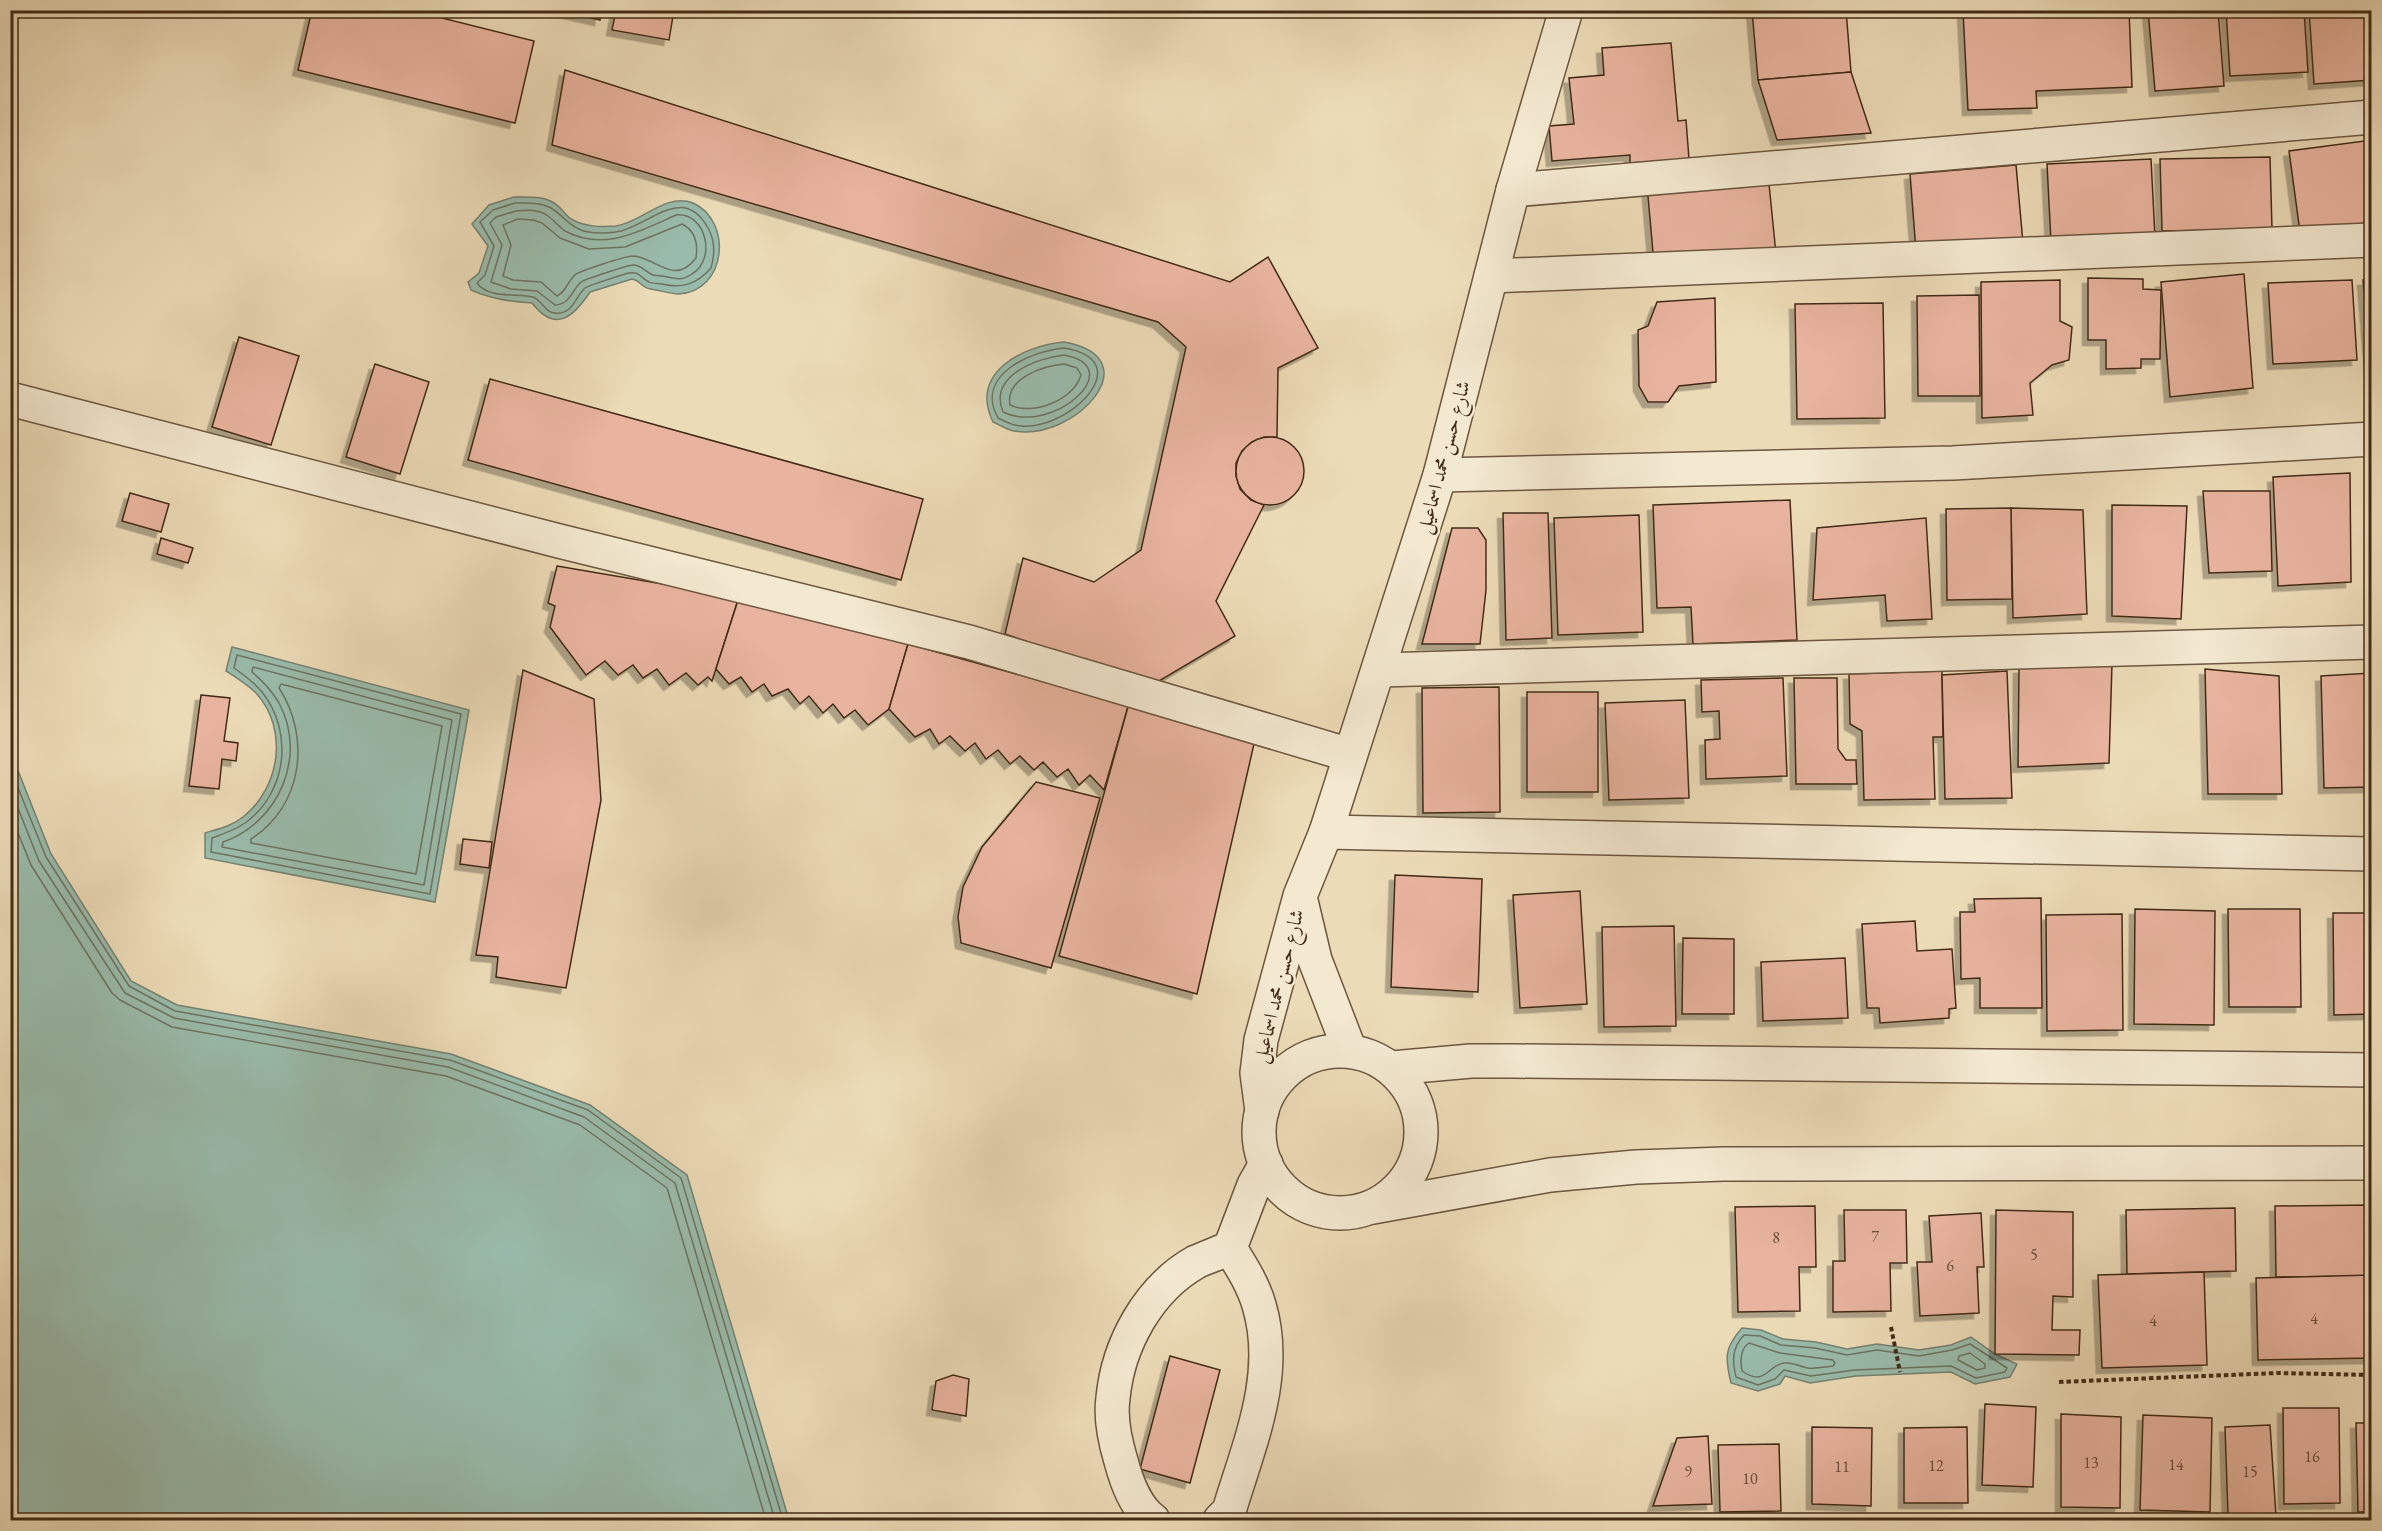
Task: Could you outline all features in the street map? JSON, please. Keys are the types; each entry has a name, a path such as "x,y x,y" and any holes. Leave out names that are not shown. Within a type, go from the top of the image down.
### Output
{"street":[{"name":"شارع حسن محمد اسماعيل","path":"1262,1111 1257,1073 1261,1041 1300,896 1326,832 1380,670 1440,475 1513,190 1566,10"},
{"path":"1513,190 2372,117"},
{"path":"1491,276 2372,240"},
{"path":"10,399 548,538 969,642 1350,756"},
{"path":"1440,475 1953,463 2372,439"},
{"path":"1380,670 2372,642"},
{"path":"1326,832 2372,854"},
{"name":"شارع حسن محمد اسماعيل","path":"1300,896 1315,960 1350,1051"},
{"path":"1373,1207 1394,1194 1409,1176 1419,1155 1422,1131 1418,1108 1408,1086 1392,1068 1350,1051 1327,1051 1304,1059 1286,1071 1271,1090 1262,1111 1259,1129 1266,1164 1280,1186 1299,1202 1323,1211 1349,1213 1550,1175 1636,1167 1724,1164 2372,1162"},
{"path":"1392,1068 1471,1061 1514,1061 2372,1070"},
{"path":"1153,1521 1147,1516 1126,1480 1115,1440 1112,1399 1120,1358 1137,1321 1162,1288 1195,1263 1230,1248 1254,1185 1266,1164"},
{"path":"1220,1521 1229,1511 1262,1400 1267,1368 1266,1336 1259,1305 1247,1275 1230,1248"}],"path":[{"path":"1892,1327 1900,1372"},
{"path":"2059,1382 2277,1373 2372,1375"}],"water":[{"path":"514,197 545,199 556,205 571,219 582,224 598,226 625,224 673,202 693,203 706,212 719,239 719,255 715,269 707,281 694,290 678,294 647,288 632,279 590,292 571,314 557,319 549,318 532,303 486,296 471,290 468,282 479,273 488,246 472,224 489,205"},
{"path":"1064,342 1090,351 1102,364 1103,380 1095,397 1080,412 1060,424 1037,431 1014,431 993,422 987,404 988,389 994,376 1017,356 1032,349"},
{"path":"232,647 469,710 435,902 205,858 205,833 234,823 256,805 272,775 276,758 273,723 266,707 253,690 226,671"},
{"path":"10,736 15,763 51,854 131,981 177,1005 451,1054 590,1105 687,1175 789,1520 11,1520"},
{"path":"1742,1328 1761,1330 1783,1339 1816,1342 1847,1349 1877,1344 1919,1350 1951,1345 1971,1337 1995,1354 2017,1364 2010,1377 1975,1384 1951,1372 1856,1376 1810,1383 1785,1376 1780,1384 1758,1391 1731,1383 1727,1360 1729,1348"}],"building":[{"path":"312,10 410,10 534,41 515,123 298,70"},
{"path":"556,10 601,10 600,20"},
{"path":"616,10 674,10 669,40 612,30"},
{"path":"1752,10 1846,10 1851,72 1758,80"},
{"path":"2129,10 2132,87 2036,91 2037,108 1968,110 1963,11"},
{"path":"2148,10 2218,10 2224,86 2155,91"},
{"path":"2226,10 2304,10 2308,72 2230,76"},
{"path":"2309,10 2372,10 2372,80 2314,84"},
{"path":"1671,43 1678,121 1686,120 1689,159 1630,163 1630,155 1552,161 1549,126 1574,124 1569,78 1604,75 1602,48"},
{"path":"565,70 1230,282 1268,257 1318,348 1278,368 1277,437 1264,437 1252,442 1242,451 1236,463 1236,476 1240,489 1251,500 1264,505 1216,601 1235,636 1154,684 1005,634 1023,558 1094,582 1141,550 1186,347 1158,322 552,145"},
{"path":"1851,72 1871,133 1777,140 1758,80"},
{"path":"2372,140 2372,222 2300,232 2289,151"},
{"path":"2270,157 2272,229 2162,231 2160,159"},
{"path":"2151,159 2155,237 2051,242 2047,164"},
{"path":"2016,165 2023,243 1916,251 1910,174"},
{"path":"1768,174 1776,254 1654,264 1647,185"},
{"path":"2244,274 2253,388 2170,397 2161,282"},
{"path":"2088,278 2143,279 2143,289 2161,290 2160,359 2141,359 2141,368 2106,369 2106,340 2088,340"},
{"path":"2060,280 2060,321 2072,327 2069,360 2052,365 2030,383 2033,415 1982,418 1981,282"},
{"path":"2352,280 2357,360 2273,364 2268,283"},
{"path":"2363,280 2372,280 2372,380 2371,380"},
{"path":"1979,295 1980,396 1918,396 1917,296"},
{"path":"1715,298 1716,382 1679,386 1668,402 1648,402 1639,386 1638,330 1648,326 1657,302"},
{"path":"1883,303 1885,418 1797,419 1795,304"},
{"path":"239,337 299,356 271,445 212,427"},
{"path":"375,364 429,382 400,474 346,457"},
{"path":"490,379 923,499 901,580 468,460"},
{"path":"1270,437 1283,440 1294,447 1301,458 1304,471 1301,484 1294,495 1283,502 1270,505 1257,502 1246,495 1239,484 1236,471 1239,458 1246,447 1257,440"},
{"path":"2350,473 2351,582 2278,586 2273,477"},
{"path":"2203,491 2270,491 2272,571 2209,573"},
{"path":"130,493 169,504 161,532 122,521"},
{"path":"1790,500 1797,640 1693,644 1691,607 1657,608 1653,505"},
{"path":"2112,505 2187,506 2181,619 2112,616"},
{"path":"2011,508 2083,510 2087,614 2013,618"},
{"path":"2011,508 2012,599 1947,600 1946,509"},
{"path":"1503,513 1548,513 1552,638 1506,640"},
{"path":"1639,515 1643,632 1558,635 1554,518"},
{"path":"1926,518 1932,619 1887,621 1885,595 1813,600 1817,528"},
{"path":"1452,528 1478,528 1486,540 1486,590 1480,644 1422,644"},
{"path":"161,538 193,548 188,563 157,554"},
{"path":"557,566 739,597 712,681 708,677 698,685 686,673 669,685 657,669 643,678 633,665 618,675 605,661 586,675 550,627 555,606 548,603"},
{"path":"739,597 908,644 889,709 868,725 855,710 844,718 833,704 823,713 809,696 800,704 788,689 772,696 764,684 752,692 741,677 729,684 716,669"},
{"path":"908,644 1067,688 1069,676 1131,696 1104,790 1090,775 1079,785 1068,769 1057,777 1043,762 1034,770 1020,756 1010,764 998,750 986,759 975,743 965,751 950,736 939,744 930,729 915,737 889,709"},
{"path":"2112,664 2109,763 2018,767 2019,668"},
{"path":"2205,669 2279,676 2282,794 2208,794"},
{"path":"523,670 594,699 601,800 566,988 496,977 498,957 476,955"},
{"path":"1942,671 1943,737 1933,737 1935,799 1864,800 1862,731 1850,724 1849,674"},
{"path":"2007,671 2012,798 1945,799 1942,675"},
{"path":"2372,673 2372,787 2324,788 2321,676"},
{"path":"1783,678 1787,776 1706,779 1705,740 1720,739 1719,711 1702,712 1701,680"},
{"path":"1794,678 1837,678 1838,749 1846,760 1856,760 1857,784 1796,784"},
{"path":"1499,687 1500,812 1423,813 1422,688"},
{"path":"1527,692 1598,692 1598,792 1527,792"},
{"path":"201,695 230,698 224,741 238,743 236,761 222,759 219,789 189,786"},
{"path":"1131,696 1256,735 1197,994 1059,956"},
{"path":"1685,700 1689,798 1609,800 1605,703"},
{"path":"1036,782 1100,798 1051,968 961,943 958,917 963,887 982,847"},
{"path":"463,839 492,842 489,868 460,864"},
{"path":"1395,875 1482,879 1478,992 1391,987"},
{"path":"1580,891 1587,1004 1520,1008 1513,895"},
{"path":"2041,898 2042,1008 1980,1008 1980,978 1961,979 1960,912 1975,912 1974,899"},
{"path":"2135,909 2215,911 2214,1025 2134,1024"},
{"path":"2228,909 2300,909 2301,1007 2229,1007"},
{"path":"2333,913 2372,913 2372,1014 2334,1015"},
{"path":"2122,914 2123,1030 2047,1031 2046,915"},
{"path":"1915,921 1917,951 1952,949 1956,1008 1949,1009 1949,1018 1880,1023 1879,1008 1867,1008 1862,924"},
{"path":"1674,926 1676,1026 1604,1027 1602,927"},
{"path":"1683,938 1734,939 1734,1014 1682,1014"},
{"path":"1845,958 1848,1018 1763,1021 1761,962"},
{"path":"2372,1205 2372,1276 2276,1277 2275,1206"},
{"path":"1815,1206 1816,1267 1799,1267 1800,1311 1738,1312 1735,1207"},
{"path":"2235,1208 2236,1271 2127,1274 2126,1210"},
{"path":"1844,1210 1906,1210 1907,1263 1890,1263 1891,1311 1833,1312 1833,1261 1845,1261"},
{"path":"1996,1210 2073,1212 2073,1297 2053,1296 2052,1330 2080,1330 2079,1355 1995,1354"},
{"path":"1981,1213 1984,1267 1977,1267 1979,1313 1920,1316 1917,1262 1932,1262 1929,1216"},
{"path":"2204,1272 2207,1365 2102,1368 2098,1275"},
{"path":"2372,1275 2372,1358 2258,1360 2256,1278"},
{"path":"1170,1356 1220,1370 1190,1483 1140,1469"},
{"path":"953,1375 969,1379 966,1416 932,1410 936,1381"},
{"path":"1985,1404 2036,1407 2033,1487 1982,1485"},
{"path":"2283,1408 2339,1408 2340,1503 2284,1504"},
{"path":"2061,1414 2121,1417 2120,1508 2061,1507"},
{"path":"2143,1415 2212,1418 2210,1512 2140,1510"},
{"path":"2356,1423 2372,1423 2372,1512 2358,1512"},
{"path":"2270,1425 2276,1516 2228,1515 2225,1427"},
{"path":"1812,1427 1872,1428 1871,1506 1812,1504"},
{"path":"1967,1427 1968,1503 1904,1503 1904,1428"},
{"path":"1708,1436 1712,1504 1653,1506 1677,1438"},
{"path":"1779,1444 1781,1511 1720,1512 1718,1445"}]}
